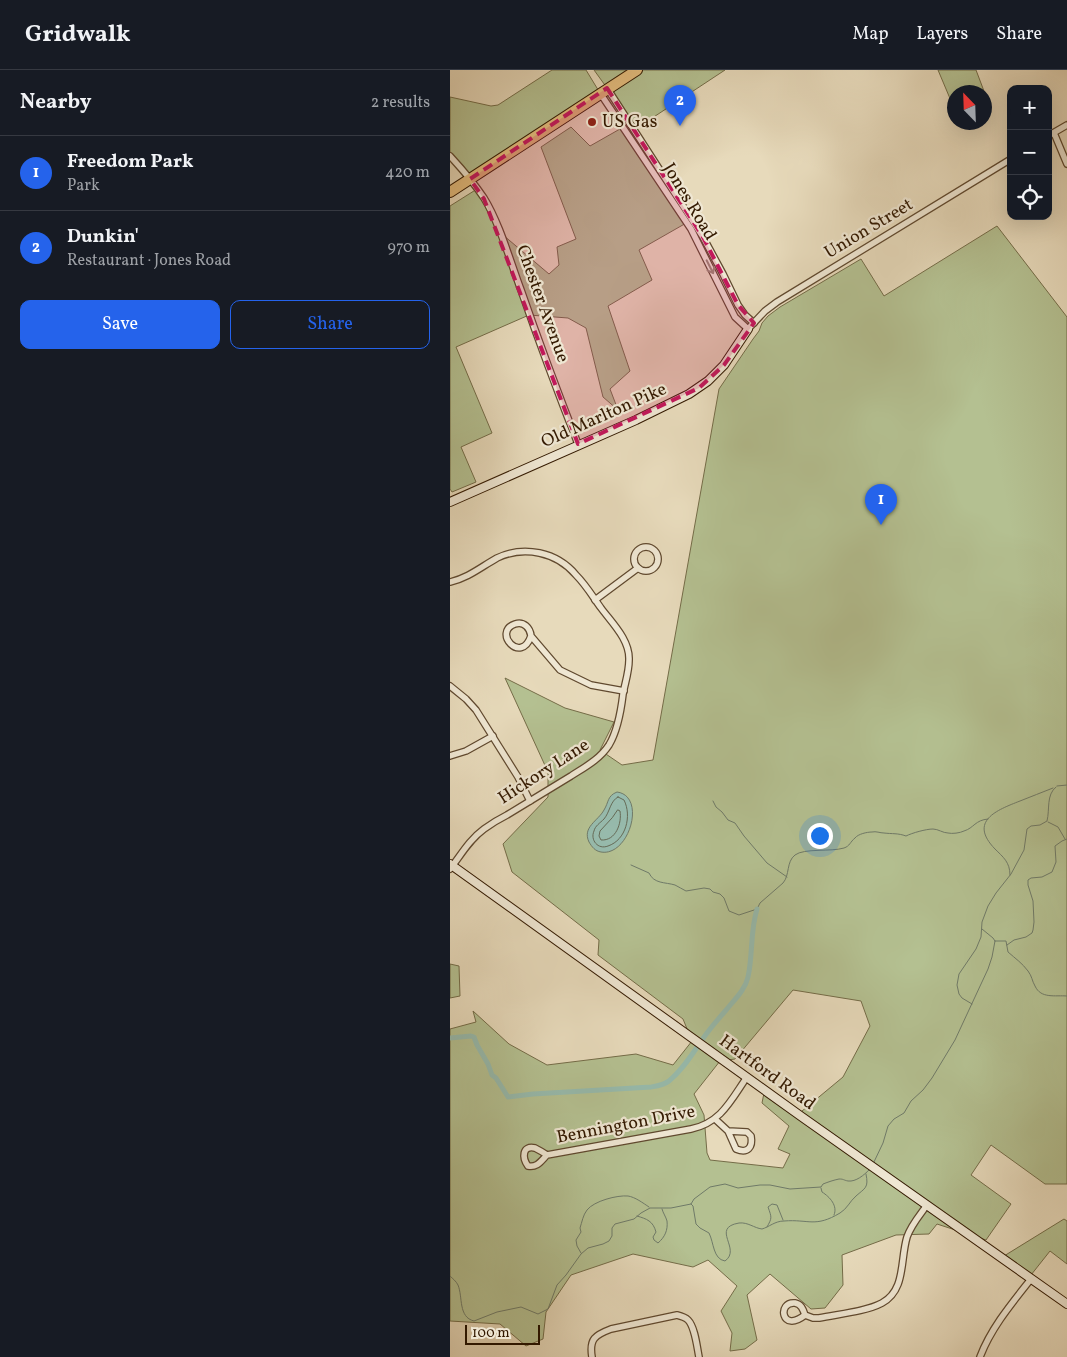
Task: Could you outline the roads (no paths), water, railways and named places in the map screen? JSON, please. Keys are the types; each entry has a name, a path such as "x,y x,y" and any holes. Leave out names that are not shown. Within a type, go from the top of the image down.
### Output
{"highway":[{"path":"450,192 637,70"}],"street":[{"name":"Jones Road","path":"604,90 703,237 738,305 745,315 754,322"},
{"name":"Jones Road","path":"604,90 691,229 735,318 748,329"},
{"path":"1067,125 1054,133 1067,164"},
{"name":"Chester Avenue","path":"450,156 484,199 499,231 543,354 578,444"},
{"name":"Union Street","path":"748,329 765,311 777,302 1007,161"},
{"name":"Old Marlton Pike","path":"450,502 636,420 699,388 724,365 748,329"},
{"path":"644,547 651,548 656,553 658,560 656,566 651,570 644,571 638,568 634,563 634,556 638,550 644,547"},
{"name":"Hickory Lane","path":"450,582 464,578 507,554 521,552 546,554 568,567 577,575 623,638 628,650 629,662 617,725 613,738 602,754 530,801 493,822 470,841 451,866"},
{"path":"595,600 638,568"},
{"path":"531,636 525,646 519,648 513,647 506,638 510,627 521,623 526,626 531,636 560,670 591,684 624,691"},
{"path":"450,686 471,704 493,736 530,801"},
{"path":"450,756 466,751 493,736"},
{"name":"Hartford Road","path":"451,866 1067,1304"},
{"name":"Bennington Drive","path":"547,1155 705,1125 716,1119 747,1077"},
{"path":"716,1119 728,1131 736,1149 741,1151 747,1150 751,1146 751,1136 747,1132 728,1131"},
{"path":"805,1315 813,1318 835,1315 874,1306 889,1299 900,1281 904,1248 908,1235 927,1205"},
{"path":"980,1357 984,1346 997,1325 1032,1279"},
{"path":"592,1357 591,1346 596,1336 611,1329 677,1315 683,1316 692,1325 699,1357"}],"water":[{"path":"617,792 626,796 631,804 633,814 631,825 620,845 611,851 601,852 594,849 589,842 587,837 589,828 604,810 610,797"}],"waterway":[{"path":"1057,786 1067,785"},
{"path":"972,1004 959,994 957,985 959,974 976,949 981,937 982,922 988,906 1011,874 1024,850 1027,829 1047,821 1051,794 1056,787"},
{"path":"1010,875 1006,860 987,839 984,831 985,824 989,818 1003,808 1053,788"},
{"path":"713,801 728,820 735,823 767,863 787,877"},
{"path":"631,865 649,873 657,881 675,885 686,891 710,889 724,898 729,911 739,915 757,909 760,903 783,883 787,876 790,861 799,853 844,848 858,835 868,832 906,836 919,831 933,829 946,833 958,833 967,830 980,821 988,819"},
{"path":"1048,822 1058,827 1065,839"},
{"path":"1007,945 1032,933 1034,922 1033,901 1028,880 1042,877 1052,872 1056,862 1055,846 1067,839"},
{"path":"450,1038 474,1037 492,1075 508,1097 651,1087 665,1083 675,1076 685,1064 745,986 750,969 753,926 757,909"},
{"path":"982,929 995,941"},
{"path":"995,941 1006,941 1008,952 1026,968 1035,986 1041,993 1049,996 1067,996"},
{"path":"873,1164 883,1143 888,1126 894,1119 904,1113 911,1101 923,1090 955,1040 988,969 995,941"},
{"path":"450,1276 458,1285 463,1311 469,1319 474,1321 497,1312 521,1307 538,1314 548,1309 557,1285 581,1254 588,1248 609,1241 615,1224 634,1219 650,1208 671,1208 691,1204 694,1199 710,1187 725,1184 738,1188 760,1185 790,1189 821,1187 823,1184 839,1179 854,1180 869,1170"},
{"path":"691,1204 696,1224 709,1233 716,1254 721,1260 725,1261 730,1251 726,1234 727,1229 731,1226 742,1223 762,1229 781,1221 818,1222 831,1218 847,1207 866,1187 866,1174"},
{"path":"821,1188 822,1192 828,1196 834,1205 834,1215"},
{"path":"581,1253 576,1240 581,1232 580,1228 584,1214 590,1207 606,1199 623,1196 639,1200 649,1207"},
{"path":"767,1227 771,1218 768,1207 772,1204 777,1205 783,1220"},
{"path":"637,1216 647,1219 653,1225 656,1232 653,1237 658,1243 664,1236 667,1227 667,1221 662,1209"}],"place":[{"name":"US Gas","path":"592,122"},
{"name":"Dunkin'","path":"680,126"},
{"name":"Freedom Park","path":"881,525"}]}
